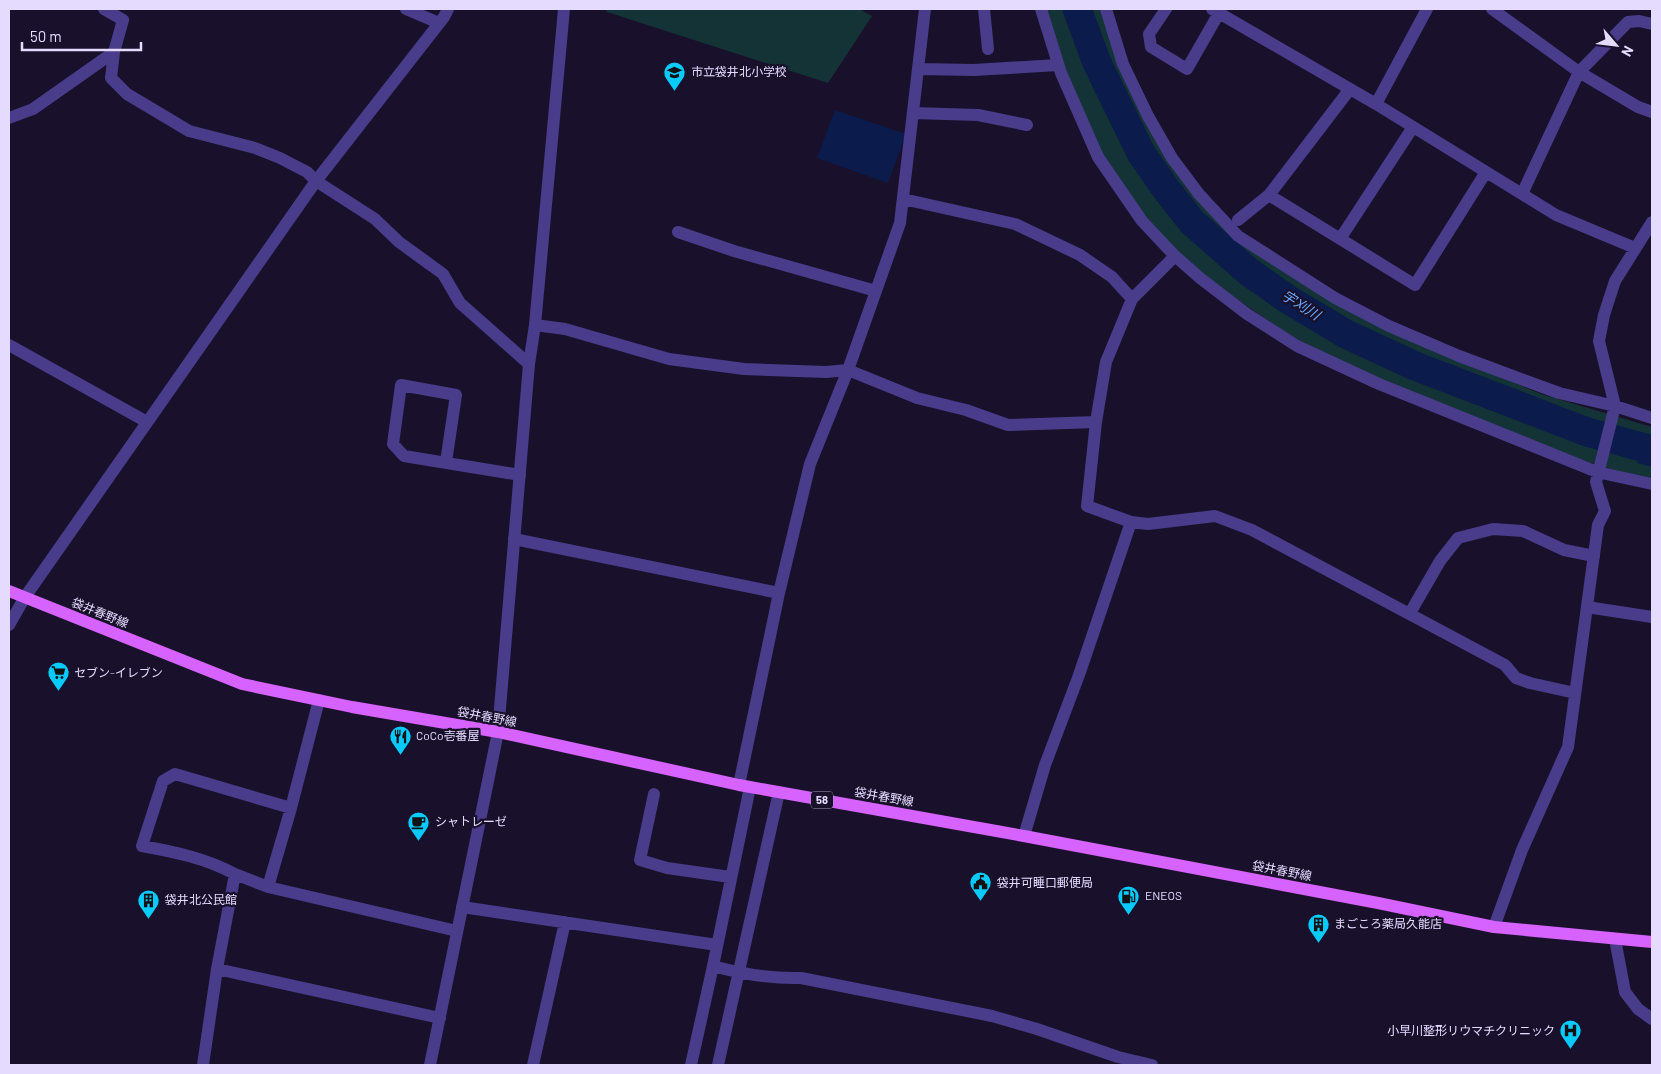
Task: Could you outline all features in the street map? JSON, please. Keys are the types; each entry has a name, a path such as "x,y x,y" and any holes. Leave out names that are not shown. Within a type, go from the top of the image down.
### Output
{"main road":[{"name":"袋井春野線","path":"9,591 242,684 319,700 498,732 744,786 1024,836 1368,901 1494,927 1652,942"}],"street":[{"path":"104,9 123,20 114,52 111,78 127,94 189,130 255,148 307,172 375,219 399,242 443,274 460,303 530,364"},
{"path":"406,9 439,23"},
{"path":"9,625 25,597 316,180 448,9"},
{"path":"430,1065 498,732 514,538 564,9"},
{"path":"984,9 988,49"},
{"path":"1042,9 1058,65 1098,157 1142,221 1175,256 1200,278 1247,314 1297,346 1379,384 1598,469 1652,484"},
{"path":"1106,9 1123,64 1148,116 1172,158 1199,194 1238,236 1335,298 1389,326 1459,356 1558,393 1652,418"},
{"path":"1166,9 1149,34 1150,46 1187,69 1215,11 1376,104 1556,215 1635,248"},
{"path":"1376,104 1427,9"},
{"path":"1492,9 1579,72 1652,112"},
{"path":"690,1065 713,966 730,877 778,593 810,464 848,370 900,223 919,69 921,10"},
{"path":"1522,194 1579,72 1628,22 1639,20 1652,24"},
{"path":"9,118 32,108 114,52"},
{"path":"919,69 974,70 1058,65"},
{"path":"1238,220 1269,195 1350,90"},
{"path":"913,113 978,115 1027,124"},
{"path":"1340,239 1412,127"},
{"path":"1269,195 1415,285 1486,172"},
{"path":"903,199 1015,224 1080,254 1112,277 1132,298"},
{"path":"1494,927 1522,850 1568,747 1598,525 1605,511 1596,482 1614,409 1599,341 1604,315 1615,281 1652,222"},
{"path":"678,232 734,251 876,291"},
{"path":"1175,256 1132,298 1106,362 1096,422 1087,506 1131,522 1148,524 1215,516 1252,530 1505,665 1516,678 1575,693"},
{"path":"535,325 565,329 669,359 744,369 826,372 848,370 917,398 966,410 1008,425 1096,422"},
{"path":"9,345 147,422"},
{"path":"446,462 456,395 401,385 394,444 404,456 520,475"},
{"path":"1024,836 1045,764 1079,675 1131,522"},
{"path":"1410,613 1440,561 1458,538 1493,529 1523,531 1564,550 1594,556"},
{"path":"514,538 778,593"},
{"path":"1587,607 1652,617"},
{"path":"268,888 319,700"},
{"path":"291,808 175,774 162,780 142,846 188,855 222,867 268,888 457,931"},
{"path":"718,1065 779,792"},
{"path":"654,794 640,860 667,868 730,877"},
{"path":"204,1065 216,969 235,874"},
{"path":"462,907 717,945"},
{"path":"533,1065 565,922"},
{"path":"1615,939 1625,992 1638,1009 1652,1019"},
{"path":"713,966 738,973 780,979 801,978 992,1016 1037,1029 1118,1057 1152,1065"},
{"path":"216,969 440,1018"}],"green space":[{"path":"606,9 859,9 872,16 828,83 607,12"},
{"path":"1042,9 1105,9 1171,161 1234,232 1293,277 1445,354 1541,394 1652,427 1652,478 1614,470 1543,448 1325,357 1261,316 1171,251 1122,192 1079,113"}],"water":[{"path":"835,110 906,134 888,183 817,158"},
{"path":"1646,434 1652,435 1652,467 1637,463"}],"waterway":[{"name":"宇刈川","path":"1077,9 1097,63 1141,153 1192,222 1249,272 1289,300 1346,334 1415,366 1587,432 1652,450"}],"place":[{"name":"市立袋井北小学校","path":"675,91"},
{"name":"セブン-イレブン","path":"58,692"},
{"name":"CoCo壱番屋","path":"400,755"},
{"name":"シャトレーゼ","path":"419,841"},
{"name":"袋井可睡口郵便局","path":"981,902"},
{"name":"ENEOS","path":"1129,915"},
{"name":"袋井北公民館","path":"149,919"},
{"name":"まごころ薬局久能店","path":"1318,943"},
{"name":"小早川整形リウマチクリニック","path":"1571,1050"}]}
